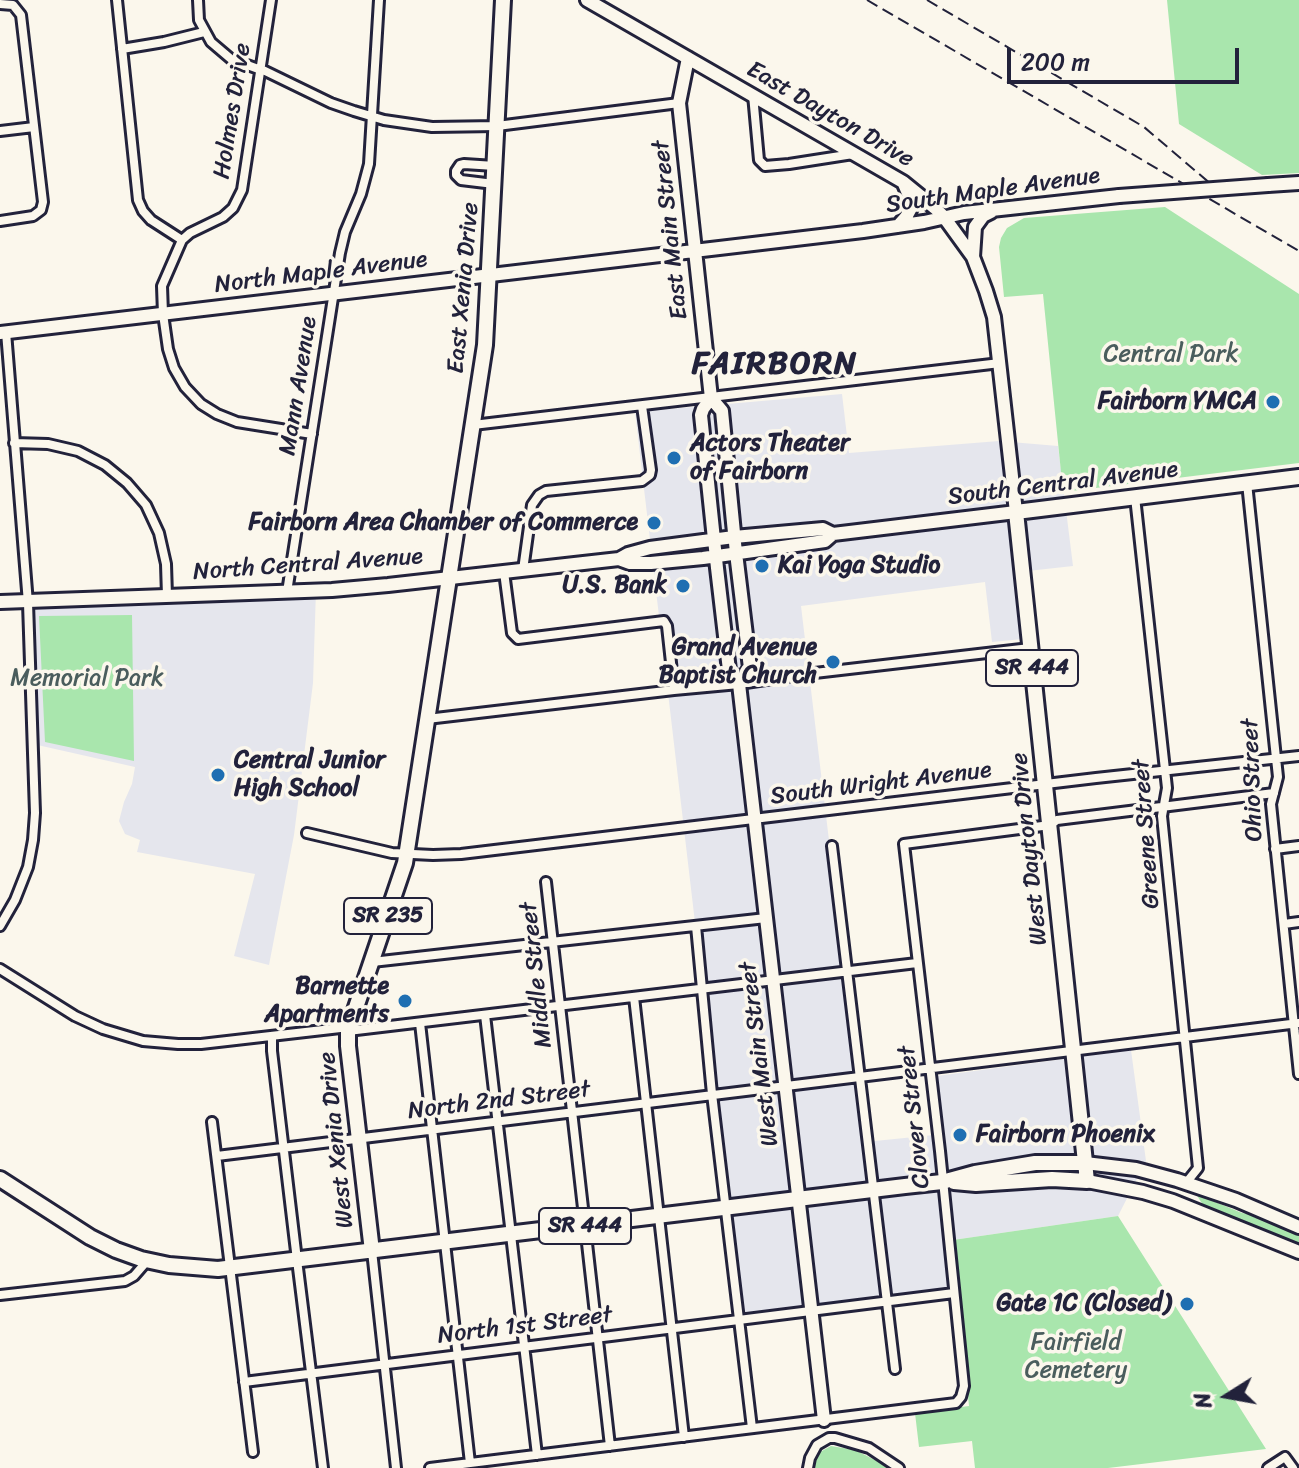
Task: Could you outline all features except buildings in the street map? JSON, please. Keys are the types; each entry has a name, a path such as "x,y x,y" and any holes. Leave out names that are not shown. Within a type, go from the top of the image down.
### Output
{"main road":[{"name":"East Xenia Drive","path":"448,578 485,345 503,0"},
{"name":"South Central Avenue","path":"1016,512 1299,477"},
{"name":"West Dayton Drive","path":"1016,512 1087,1181"},
{"name":"West Xenia Drive","path":"372,1251 348,1046 349,1029 403,869 448,578"},
{"name":"SR 444","path":"372,1251 942,1182 1035,1163 1085,1163"},
{"path":"0,1179 103,1244 147,1261 193,1268 230,1268 372,1251"},
{"name":"SR 444","path":"942,1182 1087,1181"}],"street":[{"path":"117,0 138,200 151,220 182,240 162,286 168,349 174,368 185,387 201,404 217,414 237,422 312,434"},
{"path":"198,0 197,12 204,32 225,56 331,103 400,123 432,127 497,126 679,103"},
{"name":"Holmes Drive","path":"182,240 223,217 239,197 244,182 271,0"},
{"name":"Mann Avenue","path":"287,592 343,240 367,173 379,0"},
{"name":"East Dayton Drive","path":"587,0 903,182 944,217 973,257 994,317 1016,512"},
{"path":"0,4 13,5 21,15 42,207 33,216 0,221"},
{"path":"122,49 204,32"},
{"name":"East Main Street","path":"688,58 679,103 711,398 722,411 736,553"},
{"path":"753,94 759,160 765,166 855,153"},
{"path":"0,131 34,127"},
{"path":"494,184 461,180 456,171 464,164 495,166"},
{"path":"898,226 911,208 903,182"},
{"name":"South Maple Avenue","path":"694,250 1119,196 1299,183"},
{"path":"973,257 977,222 995,210"},
{"name":"North Maple Avenue","path":"3,332 694,250"},
{"path":"0,926 23,881 35,826 27,601 3,332"},
{"path":"472,426 1000,363"},
{"name":"East Main Street","path":"711,398 701,415 716,556"},
{"path":"523,570 532,505 539,495 546,491 642,481 650,475 642,406"},
{"path":"14,443 48,444 78,451 105,465 127,483 146,505 159,533 166,564 167,596"},
{"name":"Ohio Street","path":"1247,483 1278,781 1271,804 1297,1023 1299,1074"},
{"name":"Greene Street","path":"1135,497 1167,788 1162,816 1198,1168 1186,1183"},
{"name":"South Central Avenue","path":"734,537 823,529 833,534 1016,512"},
{"name":"South Central Avenue","path":"736,553 825,541 833,534"},
{"name":"North Central Avenue","path":"0,602 287,592 388,585 619,559 650,548 734,537"},
{"name":"North Central Avenue","path":"619,559 630,563 651,563 736,553"},
{"name":"West Main Street","path":"736,553 750,668 739,684"},
{"name":"West Main Street","path":"716,556 729,670 739,684 824,1420"},
{"path":"504,572 512,633 518,639 664,621 674,690"},
{"path":"426,719 1030,648"},
{"name":"South Wright Avenue","path":"307,833 392,853 461,854 1299,756"},
{"path":"1050,825 1057,820 1274,793"},
{"name":"Clover Street","path":"824,1420 956,1403 964,1386 904,844 1050,825"},
{"path":"832,846 895,1369"},
{"path":"1275,849 1299,846"},
{"name":"Middle Street","path":"546,882 610,1446"},
{"path":"372,962 766,918"},
{"path":"1284,924 1299,922"},
{"path":"696,926 712,1094 752,1428"},
{"path":"0,969 85,1021 119,1035 145,1041 201,1044 420,1023 917,963"},
{"path":"634,997 684,1437"},
{"path":"485,1015 537,1455"},
{"path":"420,1023 470,1463"},
{"name":"North 2nd Street","path":"217,1156 1297,1023"},
{"path":"272,1036 323,1468"},
{"path":"212,1122 253,1452"},
{"path":"1085,1163 1146,1172 1186,1183 1299,1227"},
{"path":"1108,1186 1117,1179 1146,1172"},
{"path":"1087,1181 1173,1201 1299,1252"},
{"name":"West Xenia Drive","path":"372,1251 396,1468"},
{"path":"0,1295 125,1281 147,1261"},
{"name":"North 1st Street","path":"244,1382 954,1293"},
{"path":"430,1468 824,1420"},
{"path":"808,1468 814,1449 822,1441 835,1438 876,1452 899,1468"},
{"path":"1268,1468 1285,1457 1293,1468"}],"shaded area":[{"path":"842,394 849,453 999,441 1058,446 1073,566 1028,571 1033,638 992,642 985,582 801,606 865,1142 944,1134 937,1076 1131,1050 1146,1161 1118,1216 953,1240 957,1288 741,1314 635,412"},
{"name":"Central Junior High School","path":"316,590 313,683 294,835 269,965 234,956 255,874 137,852 140,840 125,834 119,821 135,767 33,744 27,601"}],"green space":[{"path":"1167,0 1299,0 1299,173 1262,175 1179,124"},
{"name":"Central Park","path":"1165,207 1299,294 1299,463 1063,492 1043,294 1004,297 999,247 1001,238 1007,228 1024,218"},
{"name":"Memorial Park","path":"132,615 134,761 45,742 39,616"},
{"path":"1196,1194 1299,1232 1299,1245 1203,1205"},
{"name":"Fairfield Cemetery","path":"1118,1216 1266,1449 1108,1468 975,1468 972,1441 919,1447 915,1413 969,1406 953,1240"},
{"path":"831,1446 855,1450 887,1468 813,1468 820,1452"}],"railway":[{"path":"867,0 1299,251"},
{"path":"927,0 1144,127 1212,185"}],"place":[{"name":"Fairborn YMCA","path":"1273,402"},
{"name":"Actors Theater of Fairborn","path":"674,458"},
{"name":"Fairborn Area Chamber of Commerce","path":"654,523"},
{"name":"Kai Yoga Studio","path":"762,566"},
{"name":"U.S. Bank","path":"683,586"},
{"name":"Grand Avenue Baptist Church","path":"833,662"},
{"name":"Central Junior High School","path":"218,775"},
{"name":"Barnette Apartments","path":"405,1001"},
{"name":"Fairborn Phoenix","path":"960,1135"},
{"name":"Gate 1C (Closed)","path":"1187,1304"}],"district":[{"name":"FAIRBORN","path":"775,365"}]}
